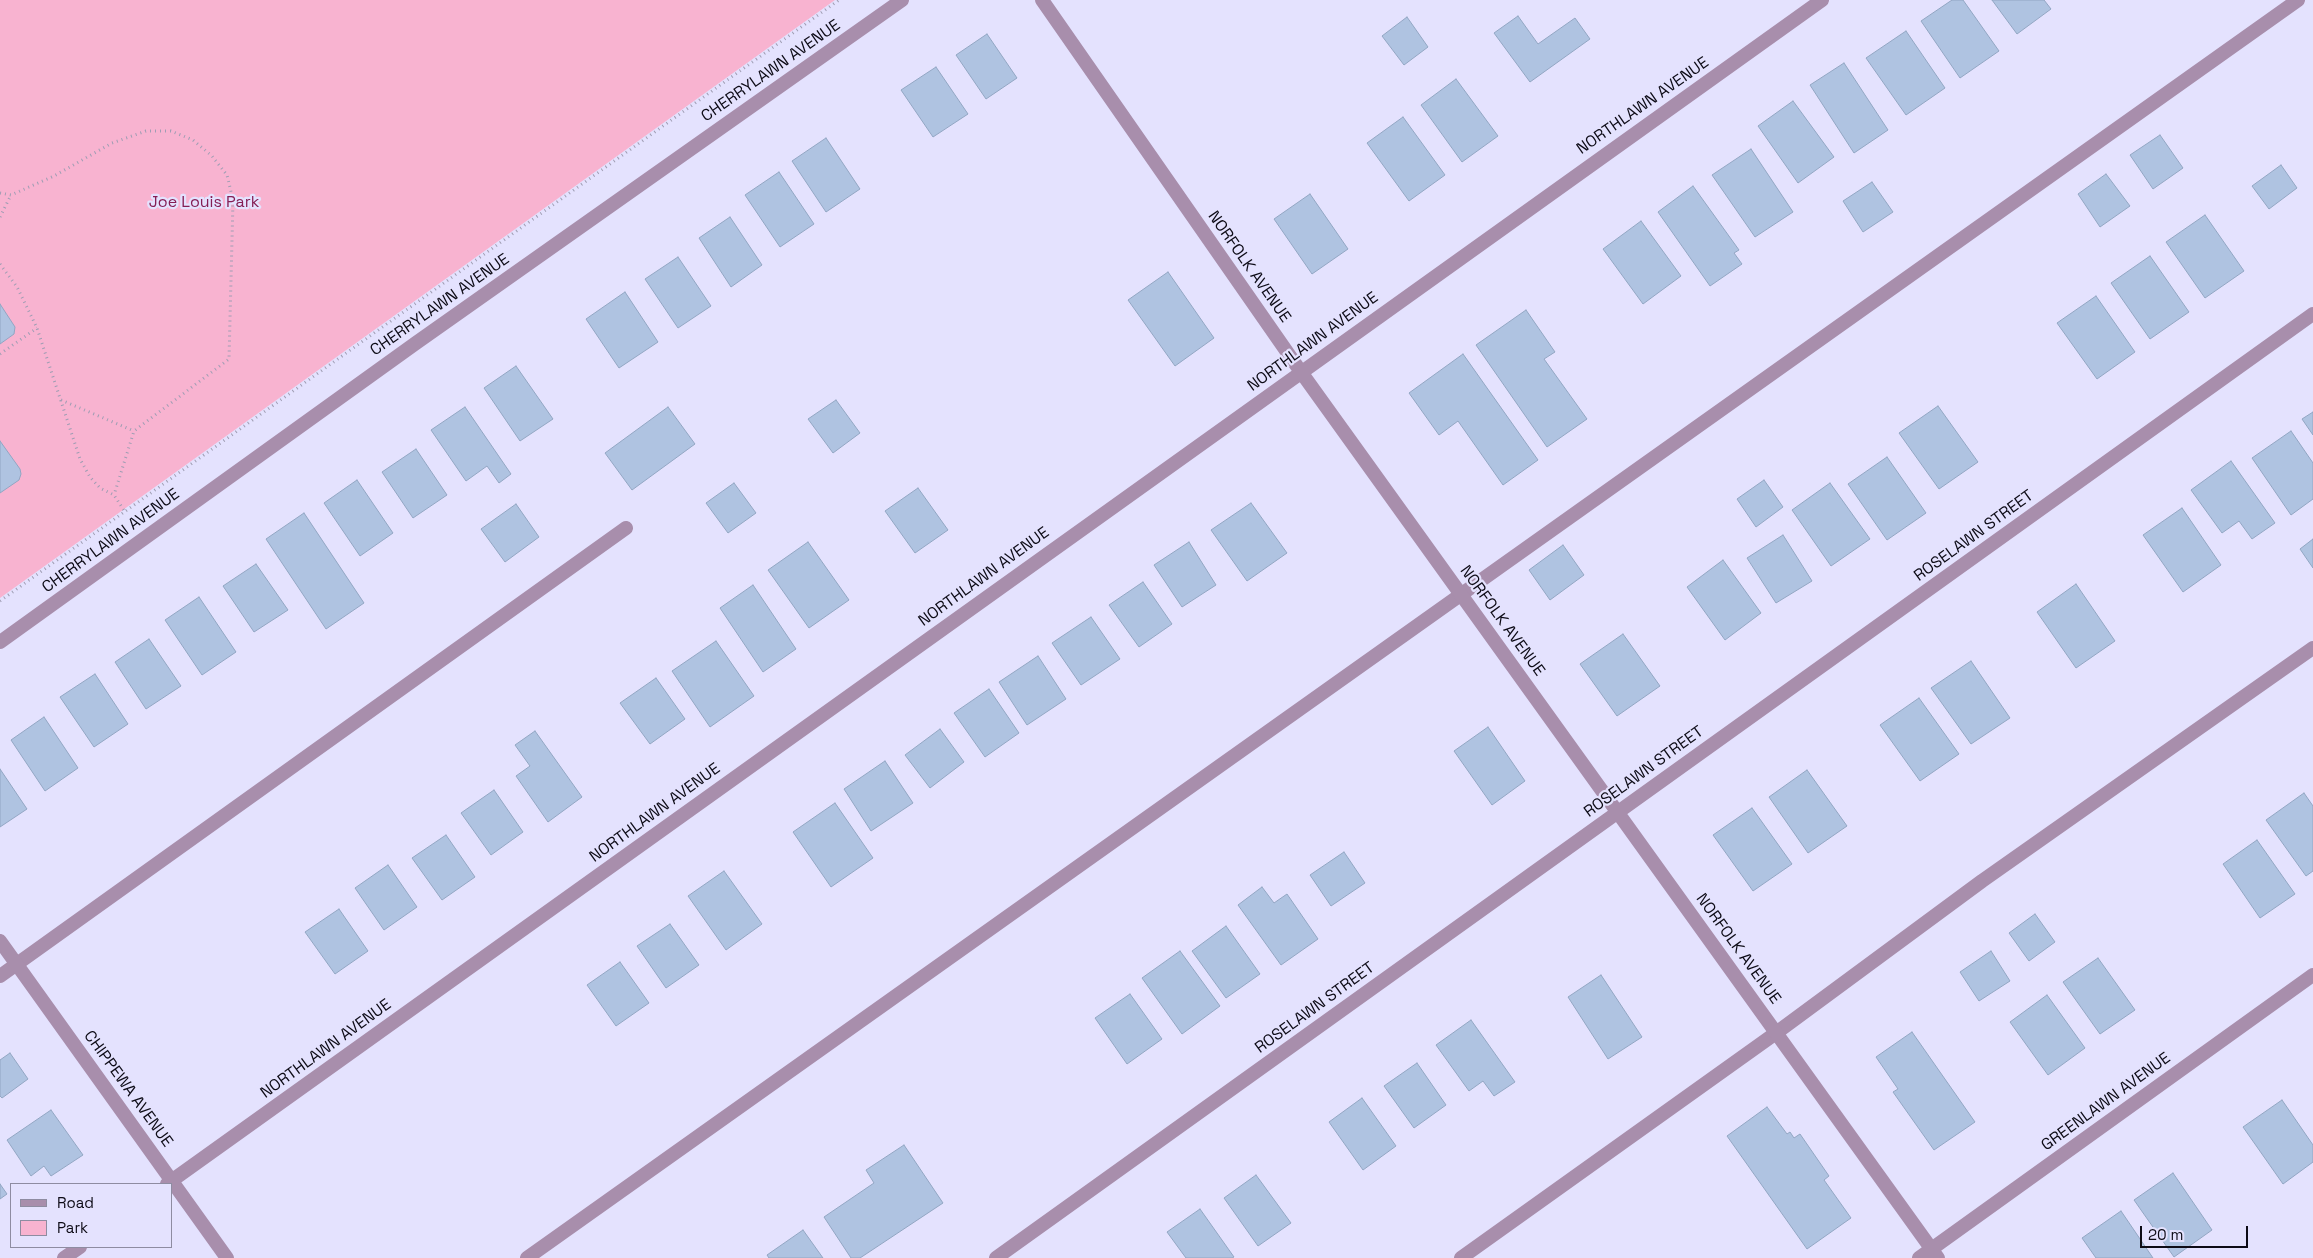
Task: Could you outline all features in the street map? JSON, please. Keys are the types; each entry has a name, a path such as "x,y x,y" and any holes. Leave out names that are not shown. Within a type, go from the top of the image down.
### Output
{"street":[{"name":"CHERRYLAWN AVENUE","path":"0,642 416,343 902,0"},
{"name":"NORFOLK AVENUE","path":"1042,0 1301,372 1935,1253"},
{"name":"NORTHLAWN AVENUE","path":"169,1183 1822,0"},
{"path":"527,1258 2298,0"},
{"name":"ROSELAWN STREET","path":"996,1258 2313,314"},
{"path":"0,976 626,528"},
{"path":"1461,1258 1776,1033 1982,881 2313,648"},
{"name":"CHIPPEWA AVENUE","path":"0,941 169,1183"},
{"name":"GREENLAWN AVENUE","path":"1918,1258 1935,1253 2313,975"},
{"name":"CHIPPEWA AVENUE","path":"172,1187 227,1258"},
{"path":"64,1258 79,1248"}],"path":[{"path":"0,601 839,0"},
{"path":"0,192 11,195 54,176 112,142 146,131 171,131 193,140 212,156 227,175 233,200 228,359 134,431 114,495"},
{"path":"0,217 11,195"},
{"path":"0,264 17,287 37,328 80,459 100,488 114,495 124,512"},
{"path":"0,354 37,328"},
{"path":"61,400 134,431"}],"green space":[{"name":"Joe Louis Park","path":"0,0 835,0 0,598"}],"building":[{"path":"1952,0 1963,0 1999,51 1960,78 1921,21"},
{"path":"1992,0 2044,0 2051,9 2017,34"},
{"path":"1518,16 1538,44 1575,18 1590,39 1530,82 1494,33"},
{"path":"1407,17 1428,47 1404,65 1382,36"},
{"path":"1906,31 1945,88 1906,115 1866,58"},
{"path":"987,34 1017,78 986,99 956,55"},
{"path":"1844,63 1888,130 1854,153 1810,85"},
{"path":"936,67 968,114 933,137 901,90"},
{"path":"1456,79 1498,136 1462,162 1421,105"},
{"path":"1793,101 1834,157 1798,183 1758,126"},
{"path":"1403,117 1445,175 1409,201 1367,143"},
{"path":"2160,135 2183,168 2153,189 2130,155"},
{"path":"826,138 860,189 826,212 792,161"},
{"path":"1751,149 1793,212 1755,237 1712,175"},
{"path":"2281,165 2297,188 2269,209 2252,186"},
{"path":"779,172 814,224 780,247 745,195"},
{"path":"2106,174 2130,206 2100,227 2078,194"},
{"path":"1872,182 1893,212 1863,232 1843,201"},
{"path":"1693,186 1739,250 1734,253 1742,264 1710,286 1658,212"},
{"path":"1310,194 1348,249 1312,274 1274,219"},
{"path":"2205,215 2244,271 2205,298 2166,242"},
{"path":"730,217 762,265 731,287 699,238"},
{"path":"1641,221 1681,276 1643,304 1603,249"},
{"path":"2150,256 2189,312 2150,339 2111,283"},
{"path":"678,257 711,306 678,328 645,279"},
{"path":"1168,272 1214,338 1175,366 1128,300"},
{"path":"625,292 658,342 619,368 586,319"},
{"path":"2096,296 2135,352 2097,379 2057,323"},
{"path":"0,304 15,327 14,334 0,344"},
{"path":"1526,310 1555,352 1544,359 1587,419 1547,447 1476,345"},
{"path":"1463,354 1538,460 1503,485 1458,421 1439,435 1409,393"},
{"path":"516,366 553,419 520,441 484,388"},
{"path":"836,400 860,433 833,453 808,419"},
{"path":"1938,406 1978,462 1939,489 1899,433"},
{"path":"465,407 511,474 499,483 487,466 466,481 431,430"},
{"path":"668,407 695,444 632,490 605,453"},
{"path":"2313,412 2313,435 2302,419"},
{"path":"2291,431 2313,463 2313,499 2291,515 2252,458"},
{"path":"0,441 20,469 21,474 19,480 0,493"},
{"path":"416,449 447,495 413,518 382,472"},
{"path":"1887,457 1926,513 1887,540 1848,484"},
{"path":"2231,461 2275,523 2252,539 2239,521 2222,533 2191,490"},
{"path":"357,480 393,533 360,556 324,503"},
{"path":"1764,480 1783,507 1756,527 1737,499"},
{"path":"734,483 756,513 728,533 706,503"},
{"path":"1830,483 1870,539 1831,566 1792,510"},
{"path":"918,488 948,530 915,553 885,511"},
{"path":"1251,503 1287,553 1247,581 1211,530"},
{"path":"516,504 539,537 505,562 481,529"},
{"path":"2182,508 2221,565 2183,592 2143,535"},
{"path":"304,513 364,603 326,629 266,539"},
{"path":"1783,535 1812,581 1776,603 1747,558"},
{"path":"2313,539 2313,568 2300,549"},
{"path":"808,542 849,600 809,628 768,570"},
{"path":"1189,542 1216,585 1182,607 1154,565"},
{"path":"1563,545 1584,575 1550,600 1529,570"},
{"path":"1723,560 1761,613 1725,640 1687,587"},
{"path":"256,564 288,610 254,632 223,586"},
{"path":"1143,582 1172,624 1139,647 1109,605"},
{"path":"2076,584 2115,641 2076,668 2037,612"},
{"path":"753,585 796,649 763,672 720,608"},
{"path":"199,597 236,652 202,675 165,620"},
{"path":"1091,617 1120,659 1081,685 1052,643"},
{"path":"1623,634 1660,686 1617,716 1580,664"},
{"path":"149,639 181,686 146,709 115,662"},
{"path":"716,641 754,696 710,727 672,671"},
{"path":"1038,656 1066,699 1027,725 999,682"},
{"path":"1971,661 2010,718 1971,744 1931,688"},
{"path":"95,674 128,724 94,747 60,697"},
{"path":"656,678 685,719 650,744 620,703"},
{"path":"989,689 1019,733 985,757 954,713"},
{"path":"1919,698 1959,754 1920,781 1880,725"},
{"path":"44,717 78,768 45,791 11,740"},
{"path":"1488,727 1525,781 1492,805 1454,751"},
{"path":"940,729 964,762 930,788 905,755"},
{"path":"535,731 582,797 548,822 516,776 530,766 515,745"},
{"path":"885,761 913,803 871,831 844,789"},
{"path":"0,769 27,809 0,827"},
{"path":"1807,770 1847,826 1808,853 1769,797"},
{"path":"494,790 523,832 491,855 461,813"},
{"path":"2304,793 2313,806 2313,871 2306,876 2266,820"},
{"path":"835,803 873,858 831,887 793,832"},
{"path":"1752,808 1792,864 1753,891 1713,835"},
{"path":"446,835 475,877 442,900 412,858"},
{"path":"2257,840 2295,894 2260,918 2223,864"},
{"path":"1344,852 1365,883 1331,906 1310,875"},
{"path":"388,865 417,907 384,930 355,888"},
{"path":"724,871 762,924 726,950 688,896"},
{"path":"1262,887 1274,903 1287,894 1318,939 1281,965 1238,905"},
{"path":"339,909 368,951 335,974 305,932"},
{"path":"2035,914 2055,942 2029,961 2009,933"},
{"path":"670,924 699,965 666,988 637,946"},
{"path":"1226,926 1260,974 1226,998 1192,951"},
{"path":"1180,951 1220,1006 1182,1034 1142,978"},
{"path":"1991,951 2010,981 1979,1001 1960,972"},
{"path":"2098,958 2135,1010 2100,1034 2063,982"},
{"path":"620,962 649,1003 616,1026 587,985"},
{"path":"1601,975 1642,1037 1608,1059 1568,997"},
{"path":"1130,994 1162,1039 1127,1064 1095,1018"},
{"path":"2047,995 2085,1048 2048,1075 2010,1022"},
{"path":"1471,1020 1515,1082 1494,1096 1483,1081 1469,1091 1436,1045"},
{"path":"1912,1032 1975,1122 1934,1150 1893,1092 1898,1089 1876,1057"},
{"path":"10,1053 28,1079 2,1098 0,1096 0,1060"},
{"path":"1417,1063 1446,1105 1414,1128 1384,1086"},
{"path":"1362,1098 1396,1146 1363,1170 1329,1122"},
{"path":"2282,1100 2313,1145 2313,1162 2283,1184 2243,1127"},
{"path":"1767,1107 1787,1134 1790,1132 1794,1138 1800,1134 1829,1176 1824,1180 1851,1218 1807,1249 1727,1136"},
{"path":"51,1110 83,1155 51,1176 44,1166 31,1176 7,1140"},
{"path":"904,1145 943,1203 860,1258 851,1258 824,1217 874,1183 866,1170"},
{"path":"2173,1173 2212,1230 2174,1257 2134,1200"},
{"path":"1256,1175 1291,1223 1258,1246 1224,1198"},
{"path":"0,1184 7,1194 0,1199"},
{"path":"1200,1209 1234,1257 1186,1258 1167,1232"},
{"path":"2121,1211 2153,1258 2096,1258 2082,1238"},
{"path":"803,1230 823,1258 769,1258 767,1255"}]}
